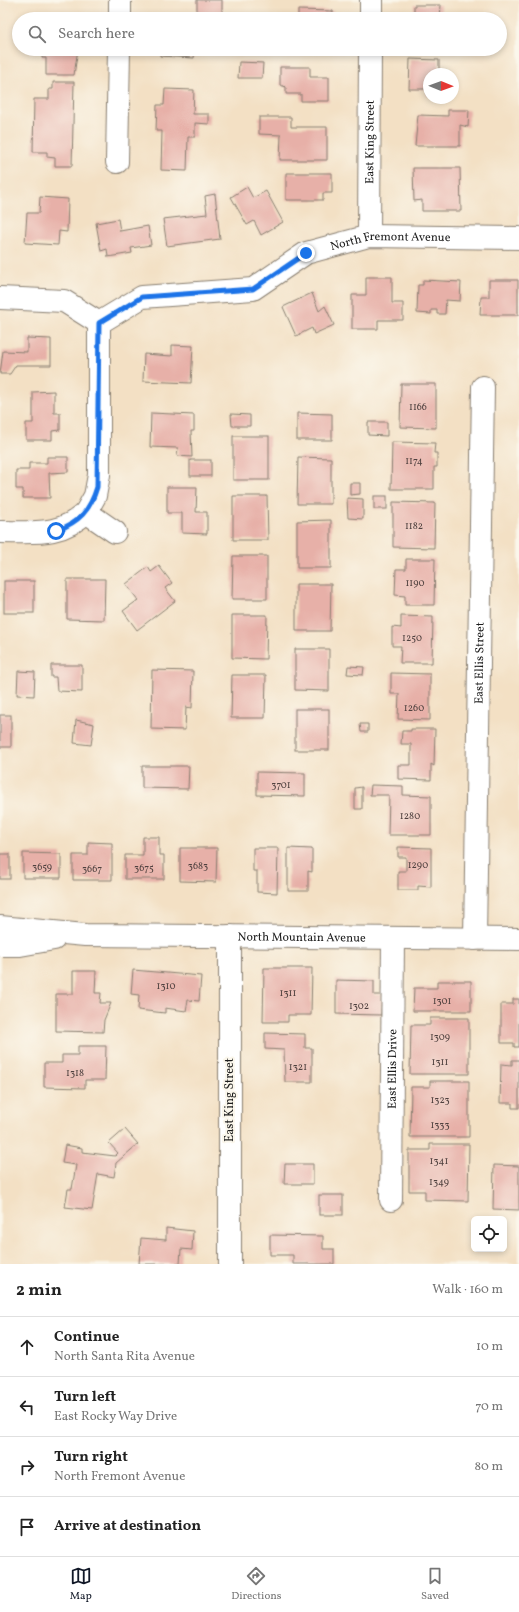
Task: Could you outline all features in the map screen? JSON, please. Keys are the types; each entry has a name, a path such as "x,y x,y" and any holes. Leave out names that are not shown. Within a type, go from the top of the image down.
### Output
{"street":[{"path":"120,0 120,12"},
{"path":"371,0 371,12"},
{"path":"117,162 120,56"},
{"name":"East King Street","path":"369,236 370,56"},
{"name":"North Fremont Avenue","path":"99,323 142,297 253,289 306,253 369,236 519,238"},
{"path":"0,298 64,301 99,323 99,475 95,496 86,512 74,522 56,531 0,532"},
{"name":"East Ellis Street","path":"475,939 483,387"},
{"path":"86,512 116,532"},
{"name":"North Mountain Avenue","path":"0,927 85,934 519,939"},
{"name":"North Mountain Avenue","path":"0,945 20,945 85,934"},
{"name":"East King Street","path":"230,936 230,1264"},
{"name":"East Ellis Drive","path":"391,1200 393,938"}],"building":[{"path":"197,0 222,0 222,12 197,12"},
{"path":"414,5 441,5 440,12 414,12"},
{"path":"298,10 333,11 333,12 298,12"},
{"path":"42,56 77,56 74,75 46,75 46,58 42,58"},
{"path":"160,56 194,56 194,58"},
{"path":"410,59 439,60 439,68 423,68 423,89 409,89"},
{"path":"239,62 263,63 262,78 238,78"},
{"path":"280,67 310,67 310,77 329,77 329,101 301,101 301,94 286,94 286,87 280,85"},
{"path":"53,82 74,82 72,166 55,166 55,158 47,157 47,152 33,152 34,99 49,99 49,89 53,89"},
{"path":"165,89 194,90 193,114 209,114 209,124 195,123 195,137 188,137 187,171 161,170 162,131 156,131 157,105 164,105"},
{"path":"448,110 469,110 468,127 460,125 460,146 415,146 418,115 448,116"},
{"path":"259,117 291,117 291,127 327,127 327,160 280,160 281,135 259,134"},
{"path":"413,168 460,168 461,211 422,211 422,200 414,201"},
{"path":"286,173 332,173 332,193 323,193 323,200 286,200"},
{"path":"247,187 253,198 266,191 283,222 261,235 254,221 247,225 231,197"},
{"path":"215,194 220,239 167,246 163,219 207,214 205,196"},
{"path":"40,197 68,199 67,232 59,231 58,245 25,243 27,213 39,213"},
{"path":"118,219 120,231 148,226 151,245 131,248 132,253 108,257 107,249 101,251 96,223"},
{"path":"366,277 392,277 392,303 403,303 403,320 378,320 378,329 352,329 352,295 366,295"},
{"path":"423,280 461,282 460,301 446,300 445,314 437,314 437,310 431,310 431,314 417,313 418,285 423,285"},
{"path":"489,280 518,280 518,315 480,315 481,297 489,297"},
{"path":"312,293 319,311 325,306 334,325 314,334 312,328 296,336 283,307"},
{"path":"27,338 51,339 51,365 16,365 10,374 0,374 3,351 27,352"},
{"path":"172,345 193,346 191,383 143,381 144,354 172,356"},
{"path":"401,384 436,384 436,428 400,427"},
{"path":"54,391 54,413 60,413 60,430 52,431 52,440 26,440 26,423 33,423 33,392"},
{"path":"151,413 194,415 194,431 191,431 192,457 177,456 178,448 150,447"},
{"path":"297,413 332,414 332,440 297,440"},
{"path":"231,414 250,415 250,426 232,426"},
{"path":"368,422 387,422 387,436 368,435"},
{"path":"233,436 269,436 269,480 233,480"},
{"path":"392,442 435,443 434,453 437,453 437,467 434,467 434,489 391,489"},
{"path":"47,457 68,457 68,472 49,473 50,498 23,498 23,489 16,489 16,470 29,470 29,463 47,463"},
{"path":"298,457 331,458 331,504 297,504"},
{"path":"190,460 211,460 211,476 190,476"},
{"path":"350,483 360,483 360,494 350,495"},
{"path":"167,487 197,487 196,512 207,512 207,534 182,533 182,513 167,513"},
{"path":"233,496 267,496 268,540 233,540"},
{"path":"374,496 387,496 387,509 374,509"},
{"path":"347,498 363,499 363,519 348,518"},
{"path":"393,502 435,503 434,548 393,547"},
{"path":"331,520 331,568 297,568 297,521"},
{"path":"233,556 267,556 267,599 232,599"},
{"path":"406,559 435,559 434,605 405,605 405,596 395,595 396,569 406,569"},
{"path":"159,566 172,583 165,588 175,601 137,630 123,611 138,600 126,584 148,567 151,572"},
{"path":"67,579 105,579 104,620 67,619"},
{"path":"4,581 34,581 34,613 4,613"},
{"path":"296,584 331,584 330,631 296,631"},
{"path":"232,615 267,615 266,659 232,658"},
{"path":"401,616 433,617 432,663 400,663 401,646 392,646 392,627 401,628"},
{"path":"295,649 329,649 329,691 295,690"},
{"path":"51,665 82,665 82,692 57,691 56,677 51,677"},
{"path":"348,666 364,667 363,675 347,674"},
{"path":"152,670 193,671 192,708 186,707 185,730 151,729"},
{"path":"18,671 35,672 34,696 17,695"},
{"path":"391,673 430,674 430,720 398,719 399,694 391,694"},
{"path":"232,675 266,675 265,718 231,718"},
{"path":"295,709 329,709 329,750 295,750"},
{"path":"0,715 11,715 11,747 0,747"},
{"path":"76,720 94,724 91,745 74,743"},
{"path":"360,724 368,724 368,732 361,732"},
{"path":"411,729 435,729 434,766 431,764 431,780 398,779 398,765 411,765 411,744 401,744 402,731 411,731"},
{"path":"142,766 189,766 188,789 142,788"},
{"path":"257,772 305,773 305,796 257,795"},
{"path":"371,785 403,786 403,795 431,796 431,835 388,835 389,795 370,795"},
{"path":"362,787 362,809 355,809 355,788"},
{"path":"143,837 159,837 159,855 164,855 164,879 125,879 125,855 143,855"},
{"path":"88,842 112,843 112,880 73,880 73,855 88,855"},
{"path":"398,847 431,848 431,887 418,886 418,890 398,890 398,871 406,871 406,857 398,857"},
{"path":"180,848 217,848 216,882 180,881"},
{"path":"253,848 278,848 277,893 257,892 257,871 253,871"},
{"path":"288,848 312,849 312,872 308,871 308,891 288,891"},
{"path":"23,853 61,854 61,878 23,878"},
{"path":"0,854 10,854 10,879 0,879"},
{"path":"264,968 312,968 311,1015 288,1015 288,1022 263,1022"},
{"path":"133,970 201,976 199,1001 188,1000 186,1011 165,1008 165,1013 138,1010 139,995 131,994"},
{"path":"73,971 96,971 95,993 101,993 100,1003 111,1003 104,1020 103,1032 56,1031 56,994 73,994"},
{"path":"336,980 374,981 374,995 382,995 381,1015 336,1014"},
{"path":"437,981 471,981 471,1011 413,1011 414,988 437,988"},
{"path":"513,999 519,999 519,1047 514,1047 514,1043 501,1043 501,1004 513,1004"},
{"path":"430,1018 469,1018 469,1074 410,1074 411,1025 430,1025"},
{"path":"265,1033 305,1034 305,1048 312,1048 312,1082 285,1082 284,1050 265,1049"},
{"path":"78,1046 106,1046 105,1080 85,1080 85,1088 44,1087 44,1063 62,1063 62,1055 78,1055"},
{"path":"512,1060 519,1060 519,1108 512,1108 512,1103 500,1103 501,1064 512,1065"},
{"path":"430,1081 469,1081 469,1137 410,1137 411,1087 430,1087"},
{"path":"125,1129 138,1144 116,1163 114,1177 98,1174 92,1210 65,1207 68,1189 72,1189 76,1165 62,1163 65,1145 82,1148 82,1152 115,1156 118,1153 109,1143"},
{"path":"430,1144 469,1144 468,1201 425,1200 425,1191 409,1191 409,1150 430,1150"},
{"path":"285,1164 313,1164 313,1184 284,1184"},
{"path":"494,1165 519,1166 519,1210 493,1209"},
{"path":"319,1195 343,1195 343,1215 319,1215"},
{"path":"166,1228 193,1231 192,1250 181,1249 180,1264 139,1264 141,1238 166,1240"},
{"path":"270,1235 323,1236 323,1249 334,1249 334,1264 293,1264 293,1255 270,1255"}],"route":[{"path":"56,531 74,522 86,512 92,505 97,487 99,475 99,323 142,297 191,292 253,289 306,253"}]}
